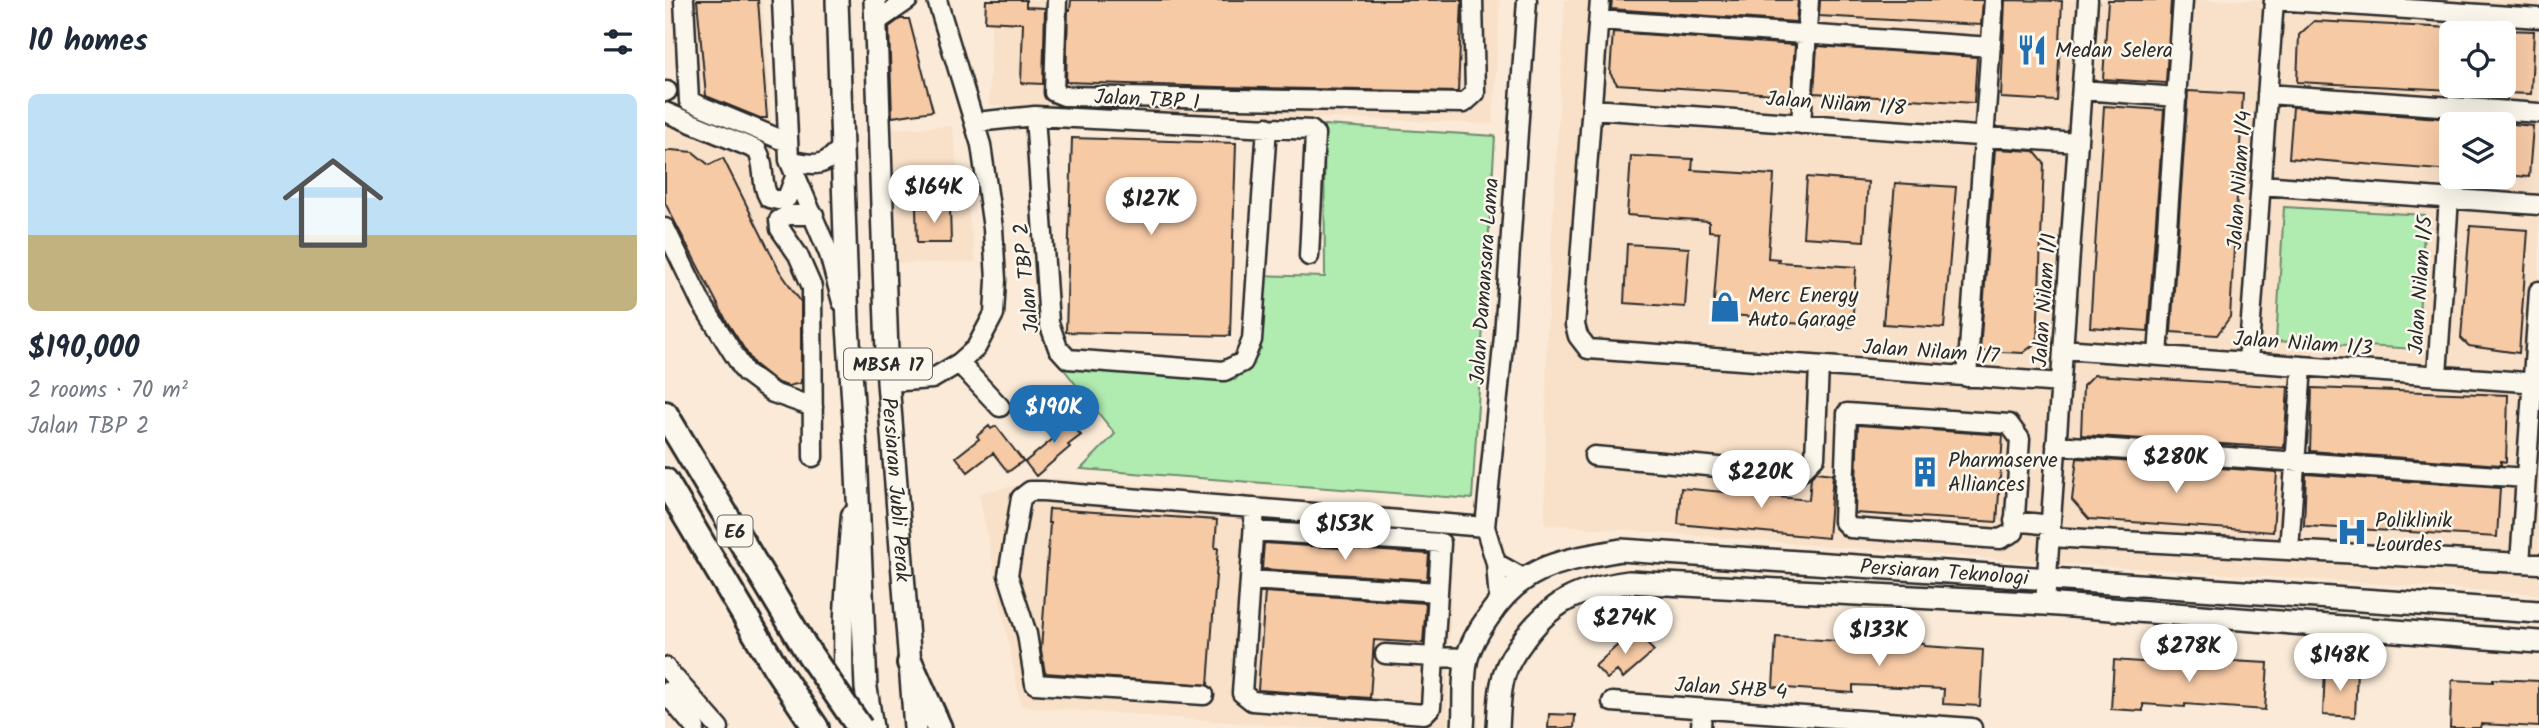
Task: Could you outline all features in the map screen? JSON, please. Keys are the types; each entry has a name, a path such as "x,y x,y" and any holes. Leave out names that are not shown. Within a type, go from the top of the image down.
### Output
{"highway":[{"name":"E6","path":"665,414 806,649 860,728"},
{"name":"E6","path":"665,481 776,668 817,728"},
{"path":"910,663 939,728"}],"main road":[{"name":"Persiaran Jubli Perak","path":"837,0 848,325 866,688 871,728"},
{"name":"Persiaran Jubli Perak","path":"875,0 888,382 915,728"},
{"name":"Persiaran Teknologi","path":"1464,728 1467,658 1478,632 1499,602 1523,578 1574,559 1621,550 2539,612"},
{"name":"Persiaran Teknologi","path":"1498,728 1502,683 1509,661 1531,629 1558,603 1595,587 1629,582 2045,604 2539,642"}],"street":[{"path":"684,0 689,100 790,160 822,165 843,146"},
{"path":"665,112 757,150 760,155 763,188 769,198 787,198 790,160 782,0"},
{"path":"876,22 908,0"},
{"path":"888,382 932,379 959,363 976,348 993,314 996,280 993,228 976,122 937,0"},
{"path":"1057,0 1054,92 1063,96 1464,103 1475,93 1473,0"},
{"name":"Jalan Damansara Lama","path":"1499,602 1496,563 1485,527 1504,336 1527,0"},
{"path":"1592,109 1600,0"},
{"path":"1801,124 1809,0"},
{"path":"1967,377 1994,0"},
{"name":"Jalan Nilam 1/1","path":"2045,604 2088,0"},
{"path":"2158,356 2183,0"},
{"path":"2275,0 2539,18"},
{"name":"Jalan Nilam 1/4","path":"2248,362 2275,0"},
{"path":"1599,20 1990,47"},
{"path":"2082,90 2176,97"},
{"path":"2267,94 2539,113"},
{"name":"Jalan Nilam 1/8","path":"1592,109 2078,143"},
{"name":"Jalan Nilam 1/7","path":"1592,109 1575,324 1578,337 1588,349 2061,383"},
{"name":"Jalan TBP 1","path":"976,122 1035,116 1311,130 1315,134 1309,256"},
{"name":"Jalan TBP 2","path":"1035,116 1049,323 1058,348 1068,359 1224,371 1243,362 1252,340 1267,127"},
{"path":"790,160 829,254 848,325"},
{"path":"2261,185 2539,205"},
{"name":"Jalan Nilam 1/5","path":"2437,376 2449,198"},
{"path":"813,457 812,287 797,255 779,229 779,220 788,215 814,215"},
{"path":"665,228 701,302 745,372 773,393 813,407"},
{"path":"2520,563 2536,382 2539,291"},
{"name":"Jalan Nilam 1/3","path":"2063,349 2536,382"},
{"path":"959,363 1000,407"},
{"path":"1594,456 1798,474 1815,457 1819,366"},
{"path":"2289,550 2302,366"},
{"path":"1847,413 2008,424 2020,439 2014,521 2014,533 2000,539 1850,528 1843,521 1847,413"},
{"path":"2056,445 2526,478"},
{"path":"848,728 843,679 846,576 856,450"},
{"path":"1204,695 1035,684 1027,634 1008,575 1021,498 1030,491 1043,491 1485,527"},
{"path":"1255,508 1242,693 1252,701 1424,714 1431,707 1442,524"},
{"path":"2014,521 2050,531 2289,550 2539,564"},
{"path":"1254,531 1441,543"},
{"path":"1496,563 1523,578"},
{"path":"1250,580 1438,592"},
{"path":"1385,654 1467,658"},
{"path":"665,667 719,728"},
{"path":"665,692 695,728"},
{"name":"Jalan SHB 4","path":"1612,702 1972,728"},
{"path":"1700,728 1702,709"}],"shaded area":[{"path":"688,0 762,0 777,204 811,258 809,402 747,370 665,220 665,129 694,114"},
{"path":"992,0 1500,0 1493,124 989,105"},
{"path":"1565,0 2539,0 2539,594 2023,561 1545,524 1547,333"},
{"path":"952,126 959,180 963,180 976,262 898,263 894,129"},
{"path":"1055,478 1453,512 1447,728 1305,728 1021,706 979,493"}],"green space":[{"path":"1324,125 1495,136 1472,499 1081,469 1115,434 1062,367 1235,380 1261,349 1257,275 1325,277"},
{"path":"2284,207 2425,215 2417,349 2276,341"}],"building":[{"path":"697,0 758,0 767,118 760,118 706,96"},
{"path":"986,0 1026,0 1026,7 1045,8 1043,84 1021,83 1023,23 985,21"},
{"path":"1071,0 1462,0 1458,92 1066,82 1068,10"},
{"path":"1612,0 1798,0 1796,22 1611,9"},
{"path":"1820,0 1983,0 1981,25 1819,16"},
{"name":"Medan Selera","path":"2005,0 2062,1 2057,101 2001,98"},
{"path":"2108,0 2171,0 2166,83 2103,79"},
{"path":"900,19 909,19 933,111 892,117 889,27"},
{"path":"2314,21 2439,27 2439,89 2297,82 2299,35"},
{"path":"2516,30 2534,31 2531,94 2516,93"},
{"path":"1613,32 1795,45 1791,95 1617,84 1610,73"},
{"path":"1817,46 1977,57 1974,103 1814,93"},
{"path":"2188,91 2243,94 2230,317 2217,335 2171,332"},
{"path":"2104,106 2164,110 2148,331 2090,327"},
{"path":"2293,107 2439,118 2439,170 2289,158"},
{"path":"2516,124 2533,126 2529,177 2516,176"},
{"path":"1072,138 1236,143 1230,336 1066,332"},
{"path":"1995,149 2034,151 2044,163 2037,342 2023,353 1980,351"},
{"path":"665,152 693,152 709,165 723,158 779,270 801,302 801,383 788,386 778,383 754,364 727,322 665,203"},
{"path":"1631,156 1693,159 1692,170 1774,175 1768,258 1779,259 1778,262 1856,267 1852,327 1791,323 1791,319 1713,314 1719,232 1709,231 1709,221 1627,215"},
{"path":"1807,177 1868,182 1864,241 1803,237"},
{"path":"1895,183 1956,187 1944,328 1883,324"},
{"path":"950,207 951,243 917,243 916,208"},
{"path":"2470,226 2528,230 2519,353 2469,346 2461,338"},
{"path":"1627,244 1689,248 1685,307 1624,303"},
{"path":"2094,375 2288,387 2284,448 2081,435 2083,386"},
{"path":"2312,388 2508,395 2506,462 2501,461 2501,465 2310,451"},
{"path":"1062,414 1081,435 1036,476 1025,462 1053,439 1044,429"},
{"name":"Pharmaserve Alliances","path":"1858,425 2003,435 1997,522 1855,513"},
{"path":"989,426 991,429 996,426 1023,461 1008,472 993,453 968,472 956,457 979,439 977,436"},
{"path":"2077,458 2277,472 2273,532 2089,519 2072,500"},
{"path":"1816,472 1833,474 1828,538 1678,524 1681,488 1809,500 1811,477"},
{"path":"2306,474 2500,488 2497,537 2304,526"},
{"path":"1049,509 1217,520 1215,548 1218,548 1208,685 1045,673 1041,650"},
{"path":"1264,543 1429,554 1427,580 1262,569"},
{"path":"1265,592 1426,603 1423,643 1374,640 1370,698 1258,690"},
{"path":"1634,630 1654,651 1623,678 1617,671 1607,679 1595,666"},
{"path":"1776,637 1899,645 1899,641 1924,643 1924,646 1983,650 1980,706 1943,704 1944,689 1853,685 1853,693 1773,687"},
{"path":"2155,657 2268,663 2265,710 2185,704 2185,707 2143,704 2143,711 2111,709 2114,660 2154,663"},
{"path":"2325,669 2357,670 2355,717 2323,715"},
{"path":"2493,679 2539,681 2539,727 2481,724 2480,728 2450,728 2452,680 2493,682"},
{"path":"1549,714 1575,715 1574,728 1548,728"}],"place":[{"name":"Medan Selera","path":"2032,50"},
{"name":"Merc Energy Auto Garage","path":"1725,307"},
{"name":"Pharmaserve Alliances","path":"1925,472"},
{"name":"Poliklinik Lourdes","path":"2352,532"}]}
